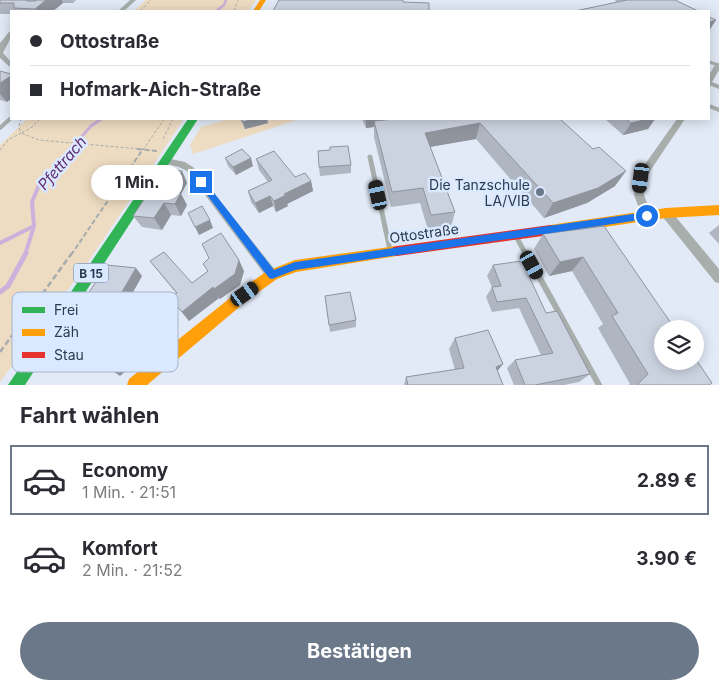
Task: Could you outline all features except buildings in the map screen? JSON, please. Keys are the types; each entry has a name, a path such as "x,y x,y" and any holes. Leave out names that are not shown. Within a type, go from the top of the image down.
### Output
{"street":[{"path":"122,10 133,0"},
{"path":"6,35 0,53 10,65"},
{"path":"710,79 719,65"},
{"name":"B 15","path":"78,292 192,120"},
{"path":"647,216 639,195 641,178 680,120"},
{"path":"166,161 182,164 190,169 272,275"},
{"name":"Ottostraße","path":"178,349 245,294 272,275 295,266 516,236 666,213 719,210"},
{"path":"666,213 719,278"},
{"name":"B 15","path":"16,385 25,372"},
{"name":"Ottostraße","path":"135,385 151,372"}],"lane":[{"path":"0,128 10,119"},
{"path":"370,157 391,253"},
{"path":"516,236 599,384"}],"path":[{"path":"141,10 151,0"},
{"path":"21,120 19,127 21,133"},
{"path":"0,150 8,140 31,128 39,120"},
{"path":"44,292 163,120"},
{"path":"21,133 39,140 158,150"},
{"path":"0,352 12,336"}],"shaded area":[{"path":"146,0 256,0 250,10 135,10"},
{"path":"26,120 183,120 66,292 12,292 12,366 0,382 0,145"},
{"path":"225,120 297,120 193,154 190,145 201,127"}],"waterway":[{"name":"Pfettrach","path":"217,10 224,5 226,0"},
{"name":"Pfettrach","path":"70,150 91,126 100,120"},
{"name":"Pfettrach","path":"34,226 32,202 39,185 71,149"},
{"path":"0,243 34,226"},
{"name":"Pfettrach","path":"25,255 34,226"},
{"name":"Pfettrach","path":"0,292 8,286 25,255"}],"traffic: fast":[{"path":"78,292 192,120"},
{"path":"16,385 25,372"}],"traffic: slow":[{"path":"257,10 263,0"},
{"path":"550,230 666,213 719,210"},
{"path":"178,349 245,294 272,275 295,266 397,251"},
{"path":"135,385 151,372"}],"traffic: jam":[{"path":"397,251 550,230"}],"place":[{"name":"Die Tanzschule LA/VIB","path":"540,192"}],"route":[{"path":"201,182 272,275 295,266 647,216"}]}
